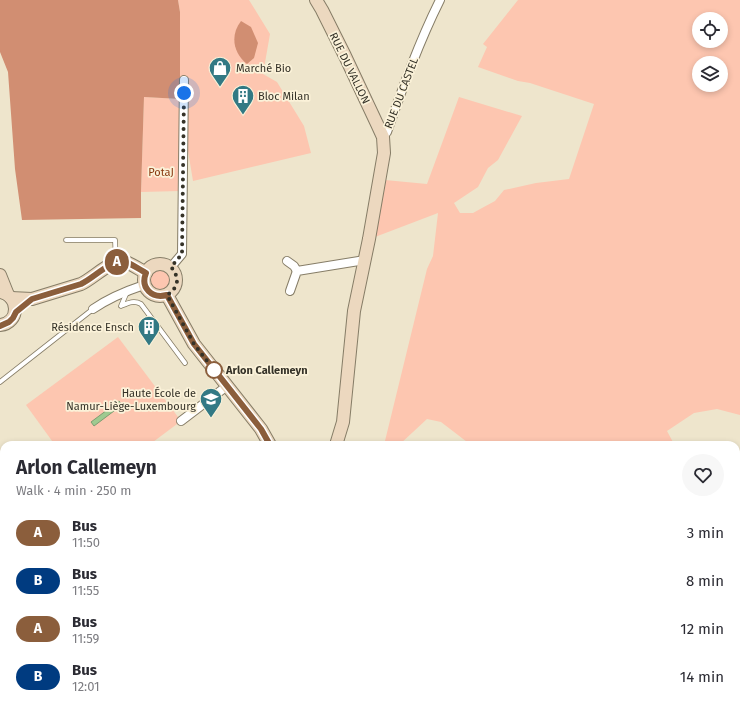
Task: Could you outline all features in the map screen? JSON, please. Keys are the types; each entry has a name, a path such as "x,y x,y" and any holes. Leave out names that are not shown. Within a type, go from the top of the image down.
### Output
{"street":[{"name":"RUE DU VALLON","path":"316,0 345,56 383,137"},
{"name":"RUE DU CASTEL","path":"337,441 343,422 354,312 384,153 383,137 387,132 430,18 440,0"},
{"path":"171,267 182,254 184,80"},
{"path":"297,271 365,260"},
{"path":"288,261 297,271"},
{"path":"0,326 9,322 16,312 32,299 81,284 116,262 125,262 145,279 151,294 162,297 172,292 176,286 176,272 166,264 154,265 149,268 145,279 128,290 106,300 93,309"},
{"path":"290,291 297,271"},
{"path":"0,275 6,295 15,304 16,312"},
{"path":"6,295 32,299"},
{"path":"167,295 194,344 261,429 268,441"},
{"path":"181,421 227,386"}],"lane":[{"path":"66,240 115,240 116,262"},
{"path":"128,290 122,306 133,302 141,304 185,363"},
{"path":"0,382 93,309"}],"green space":[{"name":"PotaJ","path":"178,0 249,0 270,34 263,74 277,82 304,126 311,153 193,181 180,103 180,191 141,192 144,97 180,99 180,12"},
{"path":"518,0 740,0 740,415 717,409 694,413 667,431 672,441 466,441 441,422 427,419 403,441 385,441 427,269 433,256 438,213 375,237 385,180 427,184 459,97 522,116 498,160 488,168 478,187 454,203 460,213 473,213 495,201 504,190 536,183 569,179 594,104 478,67 487,47 483,44"},
{"path":"160,269 164,270 170,276 170,284 164,290 160,291 156,290 150,284 149,280 150,276 156,270"},
{"path":"118,337 181,421 154,441 52,441 26,405"}],"shaded area":[{"path":"0,0 178,0 180,12 180,99 144,97 141,218 22,220 15,169 8,72 0,52"},
{"path":"241,21 251,27 258,43 254,58 247,64 242,60 236,49 234,38 235,32"},
{"path":"119,401 122,405 94,426 91,422"}],"bus line":[{"name":"A","path":"0,326 9,322 16,312 32,299 81,284 100,273 106,267 116,262 125,262 146,273 143,279 144,285 151,294 162,297 167,295 173,309 194,344 261,429 268,441"}],"place":[{"name":"Marché Bio","path":"220,88"},
{"name":"Bloc Milan","path":"243,116"},
{"name":"Résidence Ensch","path":"149,346"},
{"name":"Arlon Callemeyn","path":"214,370"},
{"name":"Haute École de Namur-Liège-Luxembourg","path":"211,418"}],"route":[{"path":"184,93 182,254 171,267 176,272 177,279 176,286 172,292 167,295 173,309 194,344 214,370"}]}
